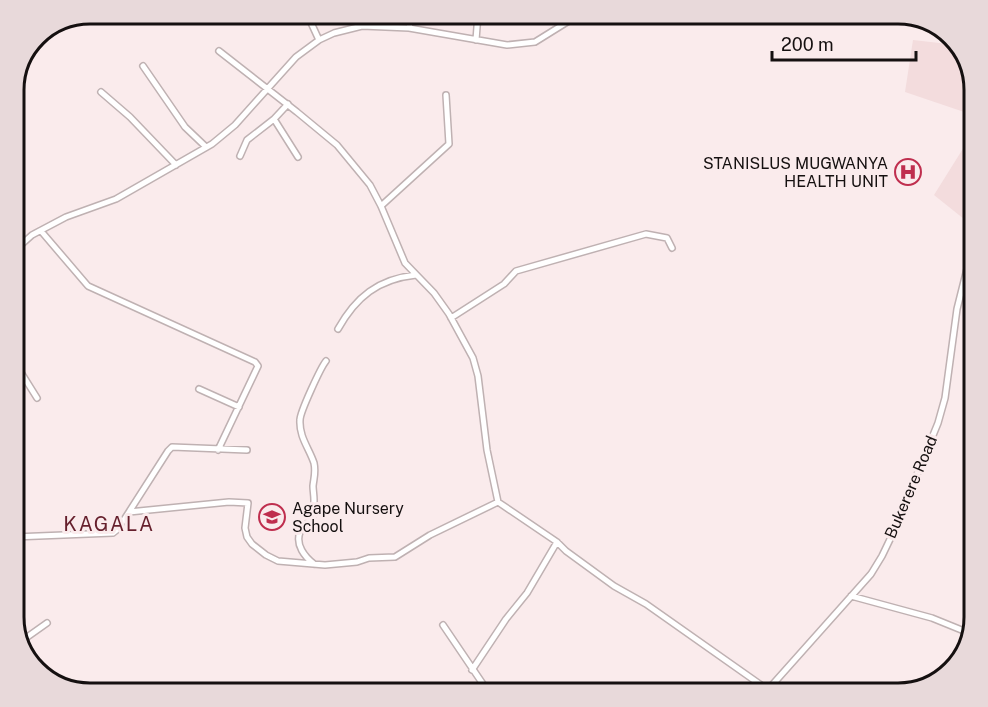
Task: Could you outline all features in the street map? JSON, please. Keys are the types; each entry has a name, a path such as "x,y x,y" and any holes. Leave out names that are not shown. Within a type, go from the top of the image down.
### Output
{"street":[{"path":"312,24 320,40"},
{"path":"409,28 410,24"},
{"path":"476,40 477,24"},
{"path":"24,242 66,217 116,199 206,147 235,125 296,57 320,40 345,29 362,26 409,28 507,45 535,42 564,24"},
{"path":"219,51 337,145 362,173 381,206 405,263 434,293 467,344 477,367 487,450 498,502 557,542 614,586 646,604 754,683"},
{"path":"143,66 185,127 206,147"},
{"path":"101,92 130,117 176,165"},
{"path":"381,206 449,144 446,94"},
{"path":"240,156 247,140 274,119 288,104"},
{"path":"274,119 298,157"},
{"path":"41,231 88,286 255,362 258,366 257,372 218,450"},
{"path":"451,318 504,284 516,271 646,234 667,238 672,248"},
{"path":"338,329 353,305 365,294 392,279 416,275"},
{"name":"Bukerere Road","path":"774,683 871,573 882,556 938,423 945,398 955,319 964,284"},
{"path":"314,564 302,553 300,532 313,513 313,487 316,474 314,463 301,435 299,421 301,410 326,361"},
{"path":"24,377 37,398"},
{"path":"199,389 239,407"},
{"path":"24,537 72,536 113,532 118,529 172,447 247,450"},
{"path":"129,512 229,502 248,503 245,528 247,537 266,555 278,561 340,565 369,558 394,557 430,535 498,502"},
{"path":"472,670 506,619 527,593 557,542"},
{"path":"851,596 932,618 962,630"},
{"path":"27,637 47,623"},
{"path":"443,625 482,683"}],"shaded area":[{"path":"913,40 945,44 948,46 962,73 964,112 905,92"},
{"path":"964,147 964,219 934,195"}],"place":[{"name":"STANISLUS MUGWANYA HEALTH UNIT","path":"908,172"},
{"name":"Agape Nursery School","path":"272,517"}],"district":[{"name":"KAGALA","path":"109,524"}]}
